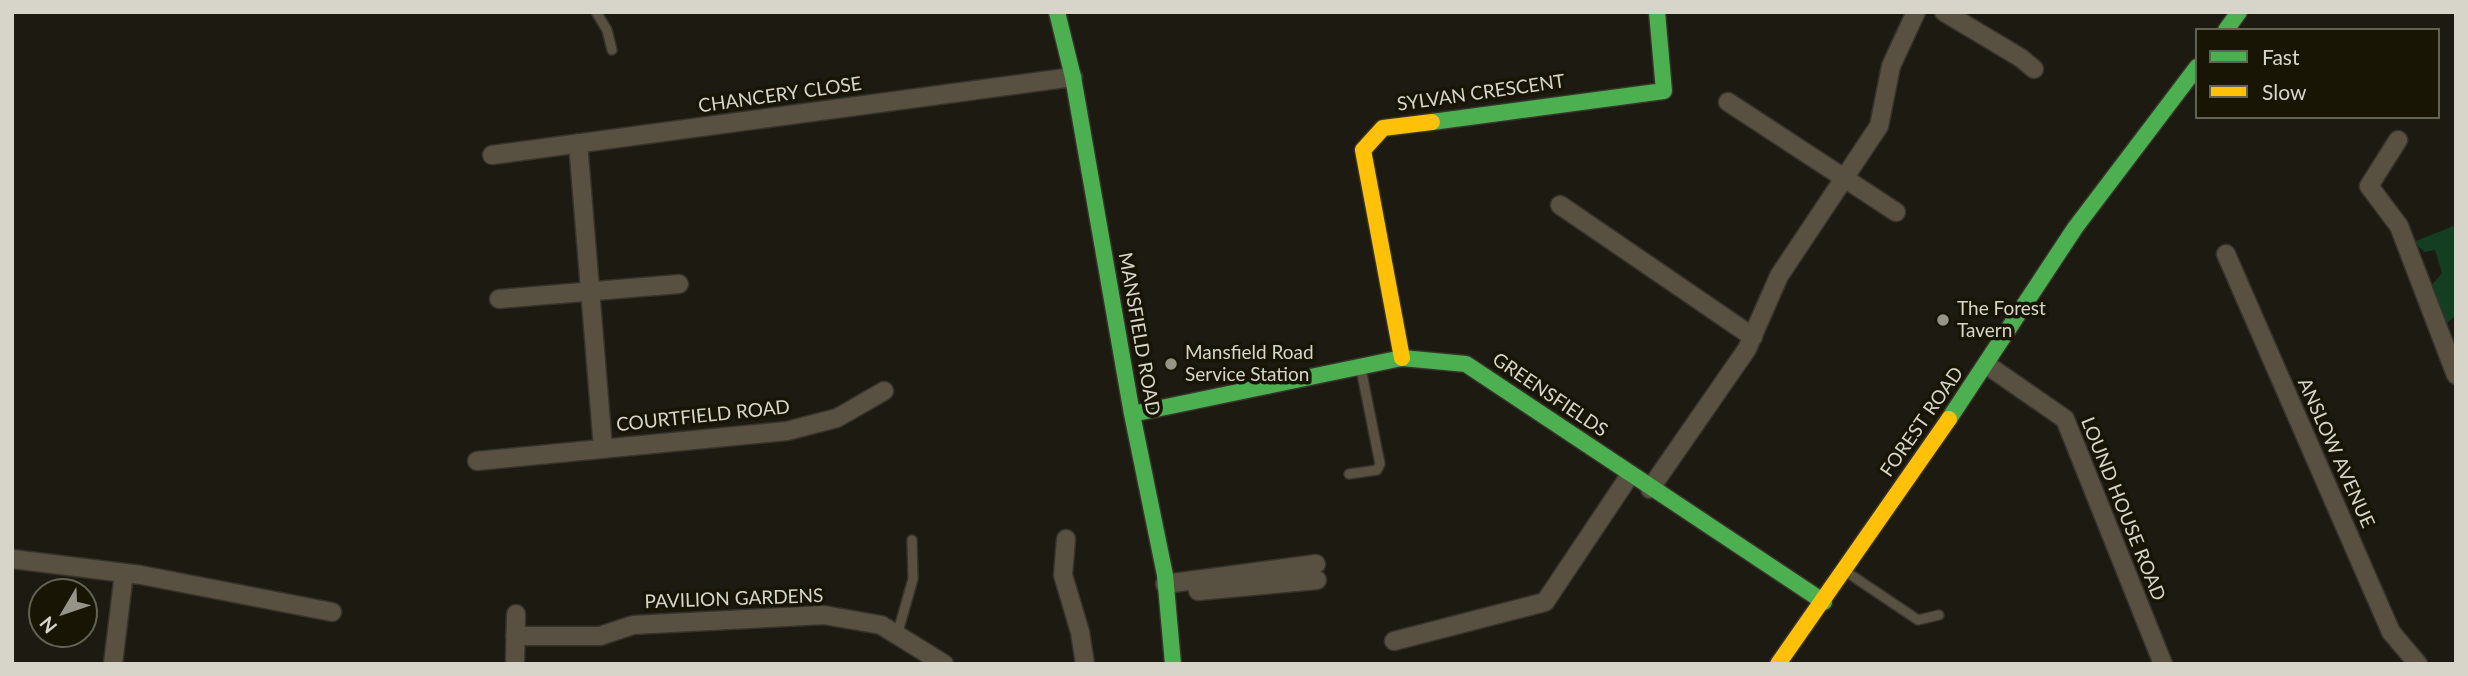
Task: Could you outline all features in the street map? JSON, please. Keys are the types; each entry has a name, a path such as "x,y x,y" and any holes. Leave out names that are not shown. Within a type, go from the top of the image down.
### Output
{"street":[{"name":"MANSFIELD ROAD","path":"1057,12 1073,77 1132,414 1166,589 1173,664"},
{"name":"SYLVAN CRESCENT","path":"1402,358 1363,150 1382,128 1455,116 1664,91 1657,12"},
{"path":"1650,489 1753,337 1779,276 1879,126 1891,66 1916,12"},
{"path":"1944,12 2021,58 2034,69"},
{"path":"2227,28 2239,12"},
{"name":"FOREST ROAD","path":"1778,664 1801,637 1987,365 2075,228 2195,70"},
{"name":"CHANCERY CLOSE","path":"492,155 1073,77"},
{"path":"1728,102 1896,212"},
{"path":"2398,140 2370,186 2399,226 2456,375"},
{"name":"COURTFIELD ROAD","path":"578,143 603,448"},
{"path":"1560,205 1753,337"},
{"name":"ANSLOW AVENUE","path":"2226,254 2392,632 2418,664"},
{"path":"499,299 679,284"},
{"name":"GREENSFIELDS","path":"1132,414 1402,358 1466,363 1650,489 1824,602"},
{"name":"LOUND HOUSE ROAD","path":"1987,365 2065,419 2163,664"},
{"name":"COURTFIELD ROAD","path":"477,461 787,432 837,418 884,391"},
{"path":"1394,641 1545,601 1630,475"},
{"path":"1066,539 1063,575 1080,632 1085,664"},
{"path":"12,559 124,573 332,612"},
{"path":"1166,589 1316,572"},
{"path":"113,664 124,573"},
{"path":"515,660 516,614"},
{"name":"PAVILION GARDENS","path":"515,636 600,635 633,625 824,615 881,625 944,664"}],"lane":[{"path":"596,12 607,30 612,50"},
{"path":"1349,474 1377,470 1380,464 1360,367"},
{"path":"897,635 913,579 912,540"},
{"path":"1845,571 1918,620 1939,615"}],"green space":[{"path":"2456,225 2456,315 2446,324 2431,286 2442,273 2435,250 2425,252 2413,242"}],"traffic: fast":[{"path":"1057,12 1073,77 1132,414 1165,575 1173,664"},
{"path":"1432,122 1664,91 1657,12"},
{"path":"2227,28 2239,12"},
{"path":"1949,419 2075,228 2195,70"},
{"path":"1132,414 1402,358 1466,364 1824,602"}],"traffic: slow":[{"path":"1402,358 1363,150 1383,128 1432,122"},
{"path":"1778,664 1949,419"}],"place":[{"name":"The Forest Tavern","path":"1943,320"},
{"name":"Mansfield Road Service Station","path":"1171,364"}]}
